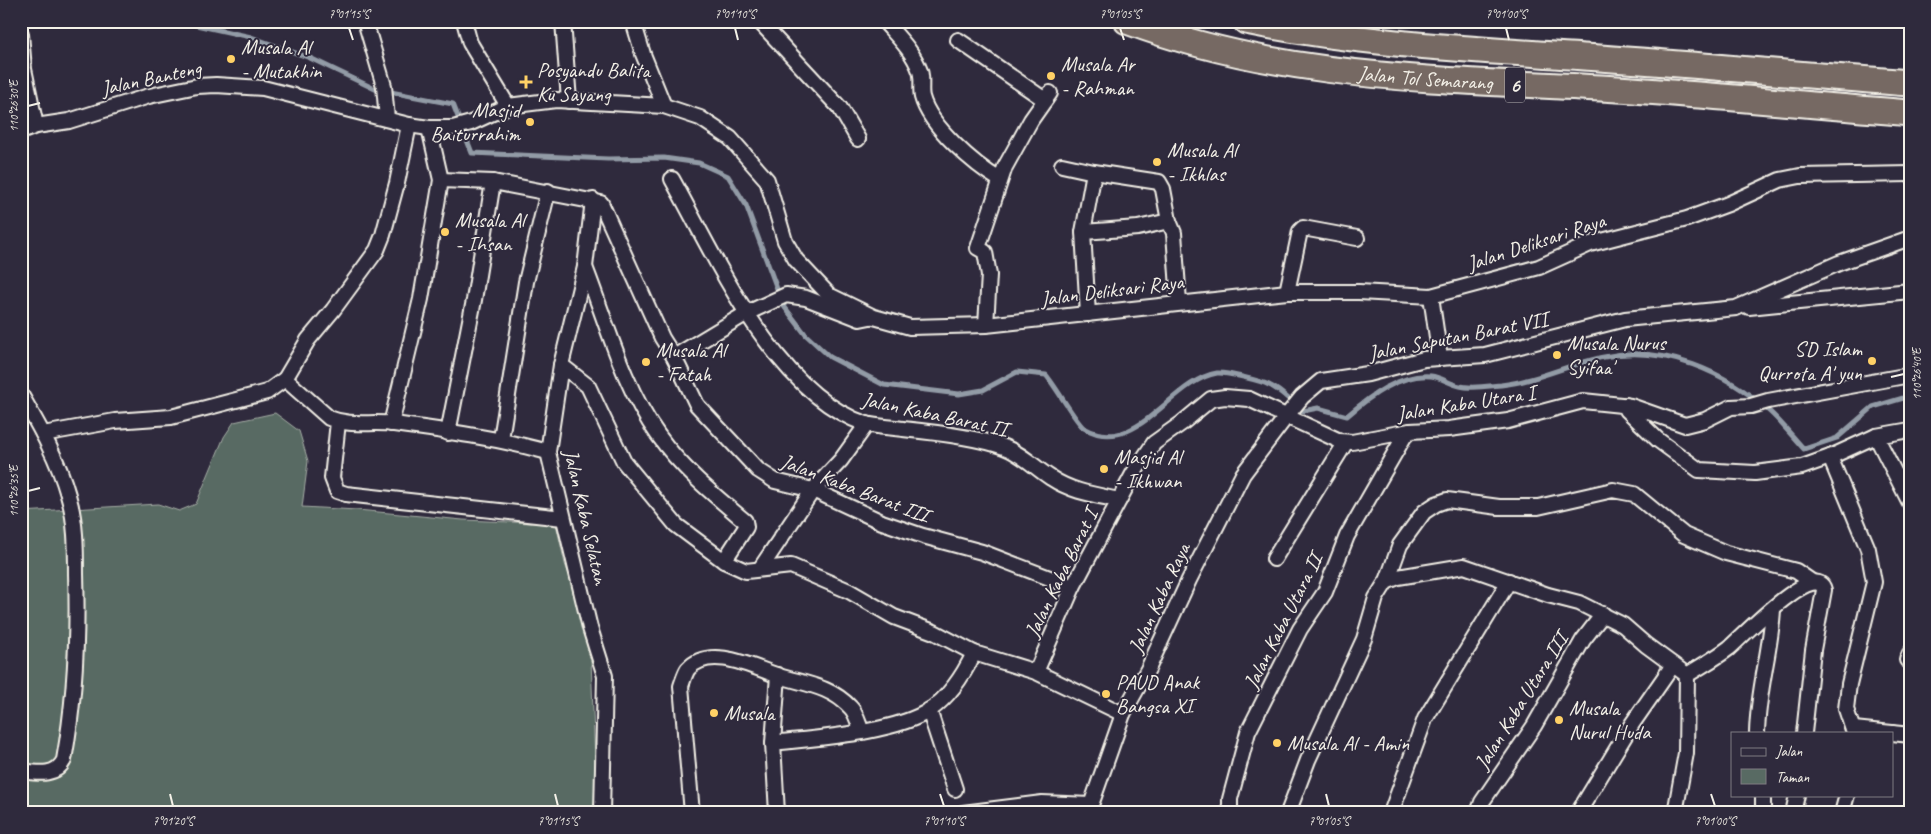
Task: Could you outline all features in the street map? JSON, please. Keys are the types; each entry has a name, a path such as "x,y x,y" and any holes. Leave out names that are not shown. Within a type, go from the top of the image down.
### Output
{"highway":[{"name":"Jalan Tol Semarang","path":"1127,21 1176,40 1268,61 1348,73 1419,80 1602,88 1910,113"},
{"name":"Jalan Tol Semarang","path":"1246,21 1350,39 1432,48 1613,59 1910,83"}],"street":[{"path":"365,21 384,91 387,119"},
{"path":"464,21 470,43 508,106"},
{"path":"563,21 569,101"},
{"path":"633,21 643,54 664,106"},
{"path":"759,21 840,108 858,139"},
{"path":"884,21 908,49 921,72 922,98 934,120 980,167 1000,180"},
{"path":"21,34 24,69 36,126"},
{"path":"958,40 1047,96 1018,144 1000,180 978,248 985,252 989,274 986,325"},
{"name":"Jalan Banteng","path":"21,132 36,126 69,120 104,108 173,90 216,85 263,88 409,125"},
{"name":"Jalan Deliksari Raya","path":"409,125 429,128 453,128 508,106 556,100 664,106 700,118 730,138 767,180 779,226 796,260 829,294 874,317 910,327 986,325 1179,302 1287,292 1359,292 1431,296 1538,267 1590,244 1687,219 1728,204 1780,180 1800,176 1910,174"},
{"path":"43,434 137,418 171,417 267,392 285,379 308,340 333,310 377,250 397,183 409,125"},
{"path":"391,424 423,290 440,180 429,128"},
{"path":"1062,165 1094,172 1156,180 1163,189 1169,221 1174,233 1179,302"},
{"path":"1088,314 1083,232 1094,172"},
{"name":"Jalan Kaba Barat II","path":"672,179 747,313 780,358 820,399 836,410 867,424 915,430 1003,447 1023,456 1051,478 1074,490 1120,500"},
{"path":"440,180 493,182 593,200"},
{"path":"448,433 474,300 493,182"},
{"path":"501,439 526,282 548,192"},
{"name":"Jalan Kaba Selatan","path":"593,200 585,267 561,365 548,452 590,628 605,676 602,813"},
{"name":"Jalan Kaba Barat III","path":"593,200 601,203 607,211 662,338 674,357 698,405 758,470 775,481 813,490 882,522 923,536 982,552 1073,587"},
{"path":"1083,232 1138,228 1169,221"},
{"path":"1287,292 1300,231 1303,228 1357,238"},
{"name":"Jalan Saputan Barat VII","path":"1736,308 1839,263 1910,238"},
{"path":"585,267 633,390 658,435 690,474 746,521 746,527 724,562"},
{"name":"Jalan Saputan Barat VII","path":"1288,415 1302,397 1321,381 1368,374 1424,359 1486,355 1625,320 1910,291"},
{"path":"1431,296 1440,358"},
{"path":"674,357 747,313 779,298 806,298 860,319 874,317"},
{"path":"561,365 588,386 624,462 676,525 724,562 740,570 791,566 849,591 894,617 934,632 974,653 1036,672 1123,714"},
{"name":"Jalan Kaba Utara I","path":"1346,442 1410,431 1449,430 1508,421 1583,401 1626,405 1685,424 1705,420 1731,407 1751,406 1768,401 1910,376"},
{"path":"285,379 329,418 338,422 357,425 391,424 501,439 548,452"},
{"path":"21,395 54,454 74,518 77,617 74,679 68,737 62,766 50,772 21,772"},
{"name":"Jalan Kaba Barat I","path":"1036,672 1073,587 1133,474 1154,443 1211,399 1225,397 1249,399 1288,415"},
{"path":"1626,405 1627,410 1658,440 1699,470 1755,473 1802,467 1830,457 1876,436 1910,430"},
{"path":"1274,559 1346,442 1288,415"},
{"name":"Jalan Kaba Raya","path":"1092,809 1123,714 1243,474 1288,415"},
{"path":"338,422 332,478 337,491 346,494 563,518"},
{"path":"760,569 813,490 841,460 867,424"},
{"name":"Jalan Kaba Utara II","path":"1230,813 1230,799 1248,732 1300,629 1324,592 1347,536 1404,437 1410,431"},
{"path":"1876,436 1910,503"},
{"path":"1830,457 1868,549 1874,582 1849,684 1846,709 1854,731 1873,732"},
{"path":"1288,813 1308,760 1364,639 1376,598 1387,581 1400,545 1424,512 1436,504 1447,500 1499,507 1538,507 1612,490 1634,494 1684,535 1726,553 1796,571 1812,582 1817,582 1823,586 1824,590 1813,650 1804,732"},
{"path":"1387,581 1464,566 1548,596 1579,603 1603,614 1623,625 1687,675"},
{"path":"1391,813 1425,719 1509,581"},
{"path":"1687,675 1729,648 1788,596 1812,582"},
{"path":"1757,732 1758,702 1772,633 1773,608"},
{"name":"Jalan Kaba Utara III","path":"1478,813 1492,786 1534,726 1583,640 1603,614"},
{"path":"773,743 862,732 915,718 930,710 949,693 974,653"},
{"path":"692,813 681,686 688,669 695,664 714,658 746,662 778,675 818,685 842,699 853,709 862,732"},
{"path":"1578,813 1632,724 1673,665"},
{"path":"777,813 773,743 778,675"},
{"path":"1676,813 1686,753 1687,675"},
{"path":"930,710 955,789"},
{"path":"1894,733 1910,735"},
{"path":"1763,796 1763,813"},
{"path":"1794,813 1798,796"},
{"path":"1842,813 1847,796"},
{"path":"971,812 1042,803 1092,809"}],"green space":[{"path":"275,413 299,431 308,461 302,507 463,520 556,524 565,564 578,599 591,660 597,813 21,813 21,512 158,504 179,511 196,504 224,437 234,422"}],"waterway":[{"path":"178,21 251,37 310,58 375,89 453,104 472,153 608,159 664,158 699,163 728,176 746,205 783,305 806,335 830,357 884,385 959,394 983,390 1017,372 1046,375 1081,425 1103,435 1121,433 1137,426 1184,389 1200,379 1217,373 1243,377 1269,385 1282,393 1303,411 1318,408 1347,416 1375,394 1408,378 1431,376 1460,386 1486,387 1527,380 1604,357 1626,354 1649,354 1693,365 1734,385 1770,412 1804,449 1837,438 1873,407 1910,396"}],"place":[{"name":"Musala Al - Mutakhin","path":"231,59"},
{"name":"Musala Ar - Rahman","path":"1051,76"},
{"name":"Posyandu Balita Ku Sayang","path":"526,82"},
{"name":"Masjid Baiturrahim","path":"530,122"},
{"name":"Musala Al - Ikhlas","path":"1157,162"},
{"name":"Musala Al - Ihsan","path":"445,232"},
{"name":"Musala Nurus Syifaa'","path":"1557,355"},
{"name":"SD Islam Qurrota A' yun","path":"1872,361"},
{"name":"Musala Al - Fatah","path":"646,362"},
{"name":"Masjid Al - Ikhwan","path":"1104,469"},
{"name":"PAUD Anak Bangsa XI","path":"1106,694"},
{"name":"Musala","path":"714,713"},
{"name":"Musala Nurul Huda","path":"1559,720"},
{"name":"Musala Al - Amin","path":"1277,743"}]}
